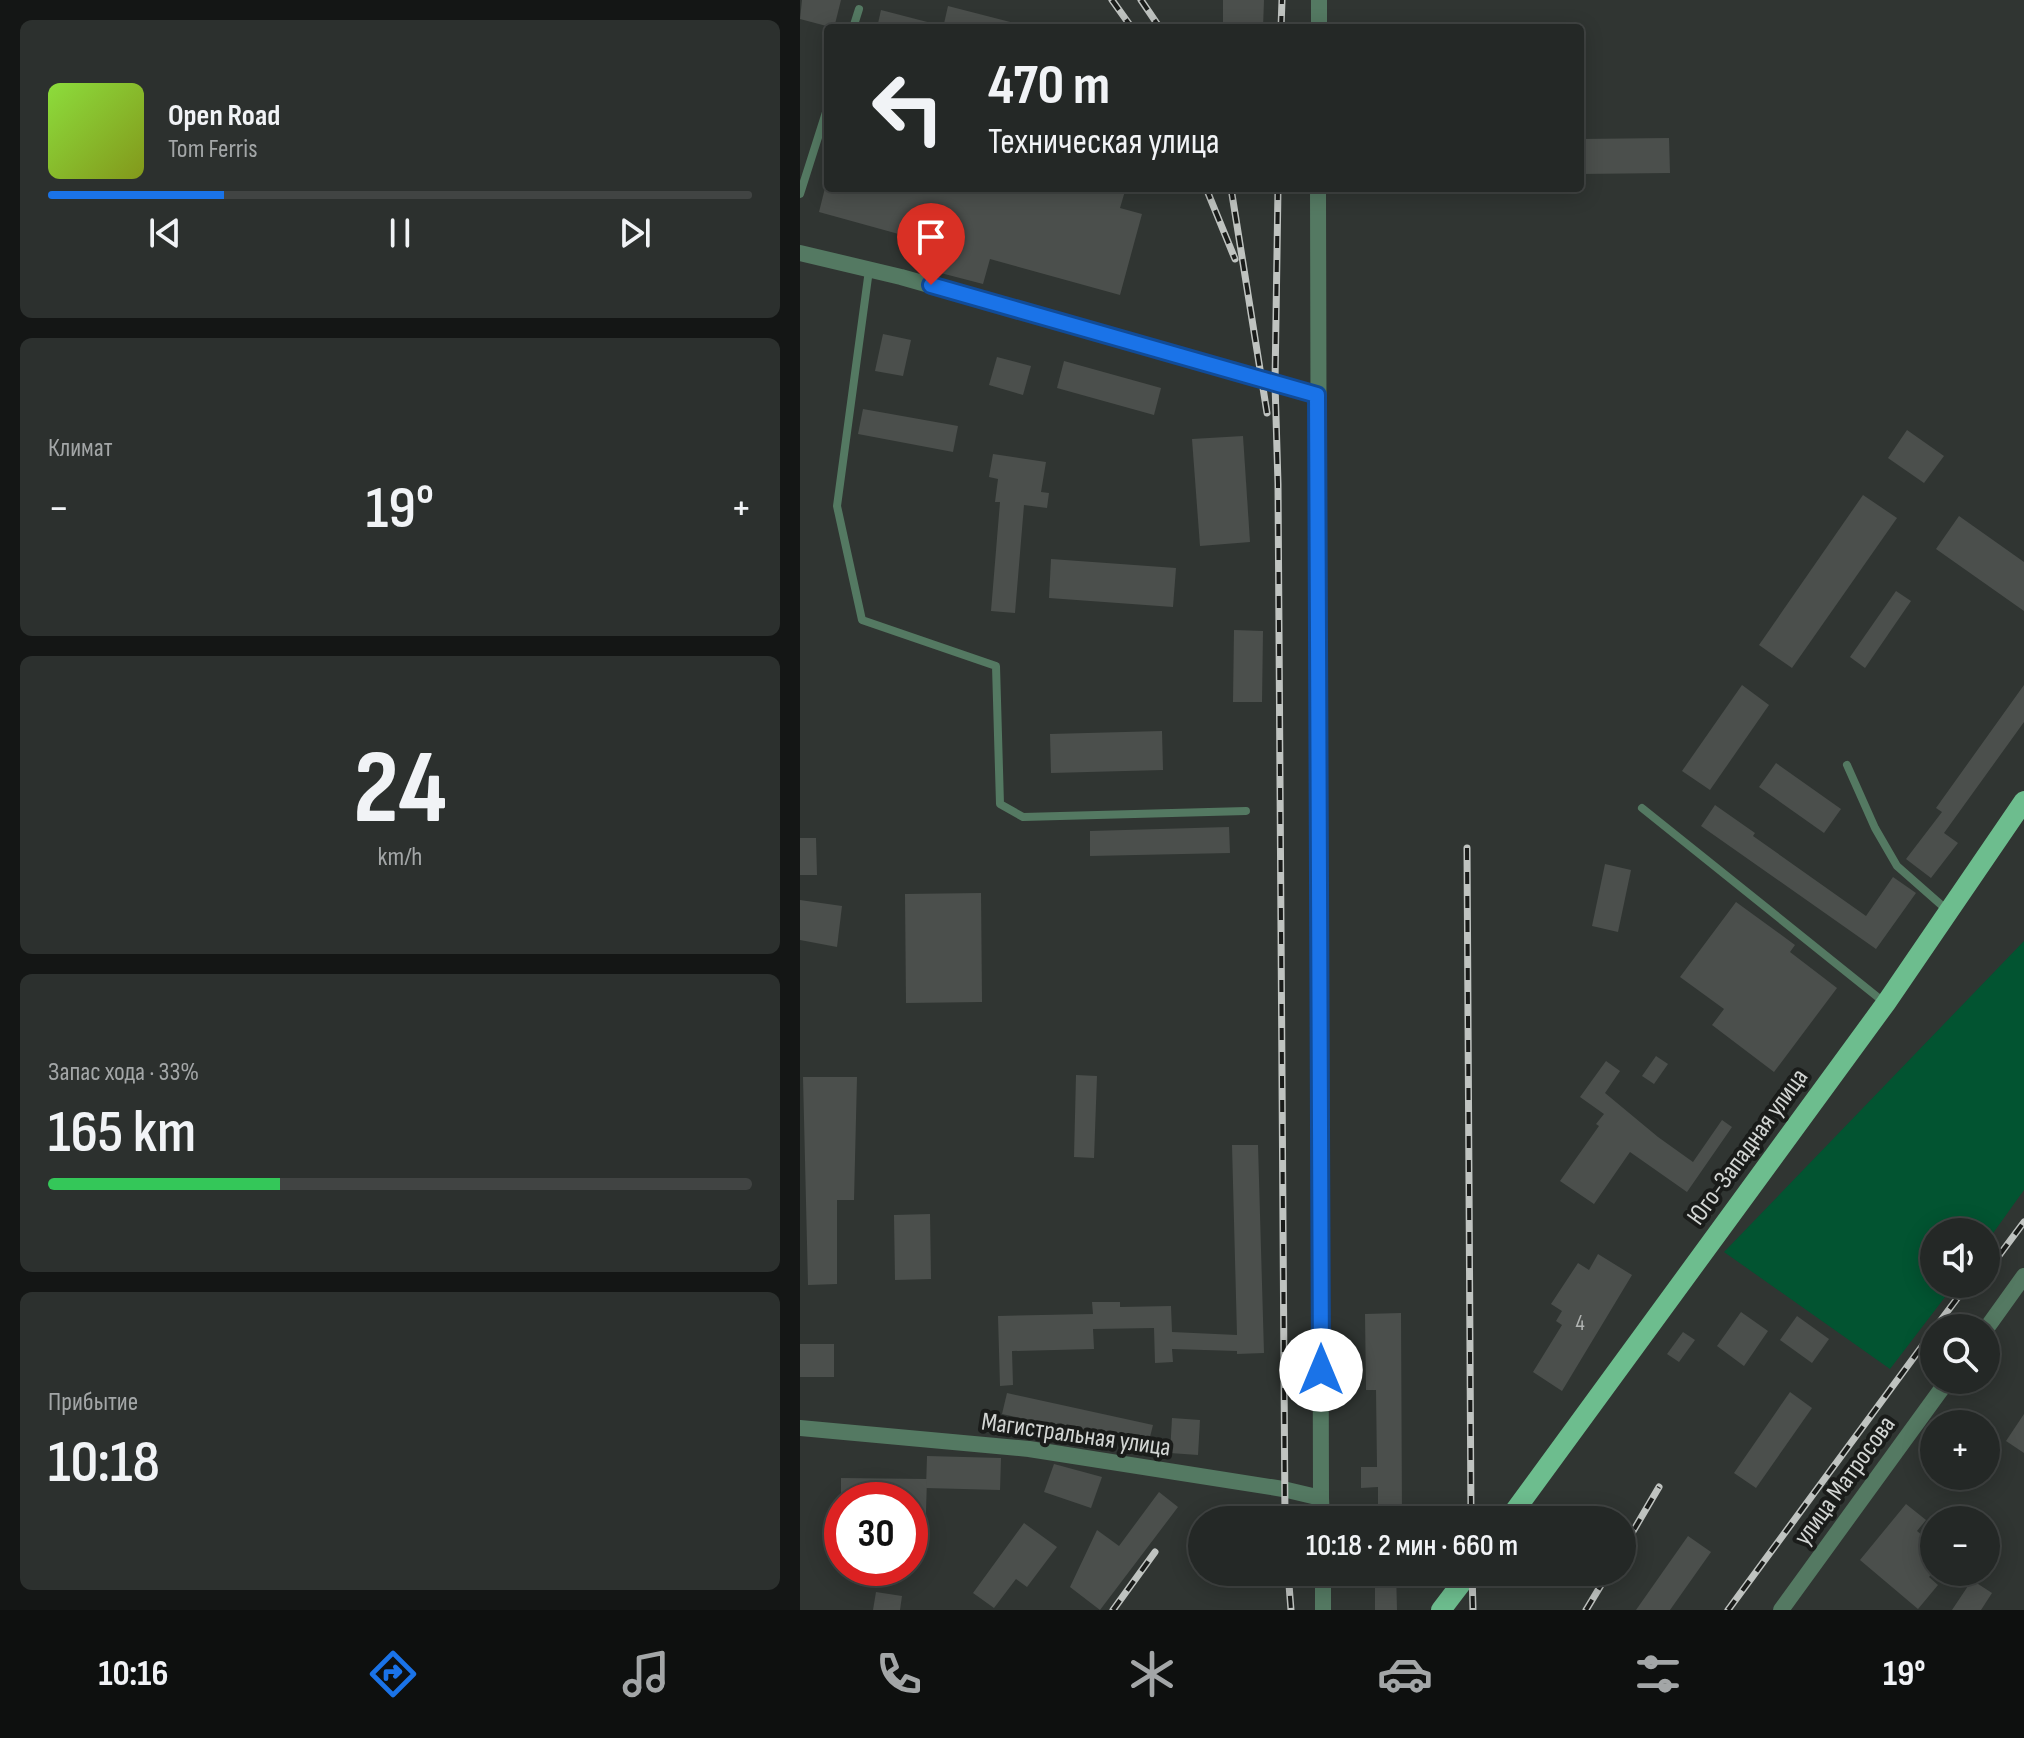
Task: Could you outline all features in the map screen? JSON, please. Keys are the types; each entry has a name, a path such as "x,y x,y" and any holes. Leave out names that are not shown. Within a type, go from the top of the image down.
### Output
{"main road":[{"name":"Юго-Западная улица","path":"1518,1506 1886,1003 2024,801"},
{"path":"1441,1610 1459,1586"}],"street":[{"path":"1319,0 1319,24"},
{"path":"1318,192 1321,1506"},
{"path":"800,253 869,269 1317,395"},
{"path":"1997,1314 2024,1276"},
{"name":"улица Матросова","path":"1781,1610 1938,1394"},
{"name":"Магистральная улица","path":"800,1428 1029,1449 1283,1489 1321,1498"},
{"path":"1323,1586 1323,1610"}],"lane":[{"path":"854,24 859,9"},
{"path":"800,194 824,119"},
{"path":"869,269 837,506 862,620 996,666 1000,804 1023,817 1246,811"},
{"path":"1847,765 1875,828 1897,866 1949,912"},
{"path":"1642,808 1886,1003"}],"green space":[{"path":"2024,941 2024,1190 2000,1223 2000,1218 1920,1218 1920,1298 1944,1298 1932,1314 1920,1314 1920,1330 1890,1369 1724,1252"}],"building":[{"path":"802,0 841,0 835,24 824,25 800,19"},
{"path":"1223,0 1264,0 1263,24 1223,24"},
{"path":"948,6 1018,24 944,24"},
{"path":"881,10 935,24 878,24"},
{"path":"1669,138 1670,173 1584,174 1584,139"},
{"path":"824,192 1125,192 1120,208 1142,214 1120,295 990,259 983,284 933,271 935,263 908,256 913,238 819,212"},
{"path":"883,334 911,340 903,376 875,371"},
{"path":"997,357 1031,366 1023,395 989,385"},
{"path":"1064,361 1161,388 1154,415 1057,388"},
{"path":"863,409 958,426 953,452 858,434"},
{"path":"1907,430 1944,456 1924,483 1888,458"},
{"path":"1243,436 1250,542 1200,546 1192,439"},
{"path":"993,454 1046,462 1041,492 1049,493 1047,508 1024,505 1015,613 991,611 1000,502 995,502 998,479 989,477"},
{"path":"1863,495 1897,518 1792,668 1759,645"},
{"path":"1959,516 2024,562 2024,611 1936,549"},
{"path":"1051,559 1176,568 1173,607 1049,598"},
{"path":"1896,591 1911,601 1865,668 1850,657"},
{"path":"1234,630 1263,631 1262,702 1233,702"},
{"path":"1742,685 1769,705 1710,790 1682,771"},
{"path":"2024,685 2024,722 1944,833 1958,843 1931,878 1906,859 1942,812 1936,808"},
{"path":"1162,731 1163,770 1051,773 1050,734"},
{"path":"1776,763 1841,809 1824,833 1759,787"},
{"path":"1715,805 1755,833 1753,836 1866,916 1893,877 1916,893 1876,949 1701,826"},
{"path":"1229,827 1230,853 1090,856 1090,831"},
{"path":"800,838 816,838 817,875 800,875"},
{"path":"1605,864 1631,870 1618,932 1592,926"},
{"path":"981,893 982,1002 906,1003 905,894"},
{"path":"800,900 842,906 837,947 800,940"},
{"path":"1736,902 1795,945 1790,952 1837,988 1774,1072 1712,1025 1724,1009 1680,977"},
{"path":"1656,1056 1668,1064 1654,1084 1642,1076"},
{"path":"1606,1061 1620,1071 1605,1093 1693,1162 1722,1120 1732,1127 1687,1192 1630,1152 1594,1204 1560,1181 1599,1126 1596,1124 1604,1114 1580,1097"},
{"path":"1076,1075 1097,1076 1094,1158 1074,1157"},
{"path":"803,1077 857,1077 854,1200 837,1200 837,1284 808,1285"},
{"path":"1232,1145 1258,1145 1264,1353 1172,1349 1173,1362 1155,1363 1154,1328 1093,1329 1094,1349 1012,1351 1013,1385 1000,1386 998,1316 1093,1314 1092,1302 1120,1302 1120,1307 1171,1306 1172,1332 1237,1335"},
{"path":"930,1214 931,1279 895,1280 894,1215"},
{"path":"1598,1254 1632,1275 1562,1391 1533,1372 1562,1325 1556,1321 1562,1311 1551,1304 1578,1263 1589,1270"},
{"path":"1741,1312 1768,1331 1744,1366 1717,1346"},
{"path":"1401,1313 1402,1506 1378,1506 1378,1487 1361,1488 1361,1467 1377,1467 1376,1390 1366,1390 1365,1314"},
{"path":"1797,1316 1829,1339 1812,1363 1780,1340"},
{"path":"1683,1332 1695,1340 1679,1362 1667,1354"},
{"path":"800,1344 834,1344 834,1377 800,1377"},
{"path":"1790,1392 1812,1408 1756,1488 1734,1473"},
{"path":"1007,1393 1153,1425 1148,1445 1002,1414"},
{"path":"2024,1414 2024,1453 2006,1441"},
{"path":"1172,1418 1200,1420 1198,1455 1170,1453"},
{"path":"927,1456 1001,1458 1000,1490 928,1488"},
{"path":"1054,1464 1102,1477 1091,1508 1044,1492"},
{"path":"841,1478 927,1479 927,1482 841,1482"},
{"path":"1159,1492 1178,1507 1100,1610 1070,1587 1097,1530 1119,1546"},
{"path":"1906,1504 1920,1515 1917,1531 1920,1533 1920,1586 1937,1586 1918,1609 1860,1560"},
{"path":"1024,1523 1057,1547 1027,1587 1016,1579 994,1608 973,1593"},
{"path":"1688,1536 1711,1552 1670,1610 1636,1610"},
{"path":"1375,1586 1396,1586 1397,1610 1375,1610"},
{"path":"1968,1586 1981,1586 1992,1593 1981,1610 1952,1610"},
{"path":"876,1592 902,1596 900,1610 873,1610"}],"railway":[{"path":"1112,0 1129,24"},
{"path":"1141,0 1157,24"},
{"path":"1281,24 1282,0"},
{"path":"1208,192 1235,259"},
{"path":"1232,192 1267,413"},
{"path":"1278,192 1275,383 1285,1506"},
{"path":"1467,848 1471,1506"},
{"path":"2000,1254 2024,1222"},
{"path":"1946,1314 1958,1298"},
{"path":"1728,1610 1920,1349"},
{"path":"1636,1526 1659,1487"},
{"path":"1113,1610 1155,1552"},
{"path":"1289,1586 1291,1610"},
{"path":"1472,1586 1473,1610"},
{"path":"1586,1610 1601,1586"}],"route":[{"path":"931,285 1317,395 1321,1370"}]}
